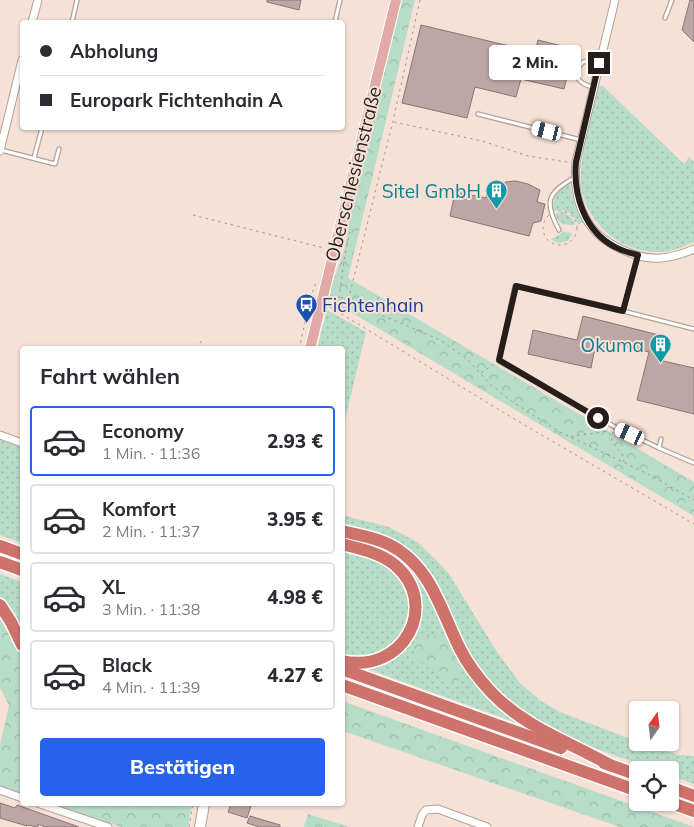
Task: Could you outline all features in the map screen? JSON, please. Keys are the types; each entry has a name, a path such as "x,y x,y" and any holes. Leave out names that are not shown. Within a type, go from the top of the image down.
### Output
{"highway":[{"path":"345,532 388,544 405,555 415,565 428,580 437,596 466,658 483,683 503,704 520,718 538,729 610,765"},
{"path":"345,545 375,553 398,567 412,588 415,607 414,620 408,635 400,646 390,654 370,663 359,664 345,662"},
{"path":"0,546 20,553"},
{"path":"0,562 20,569"},
{"path":"0,605 20,641"},
{"path":"345,670 629,772"},
{"path":"346,687 629,788"},
{"path":"679,790 694,796"},
{"path":"679,806 694,812"}],"main road":[{"name":"Oberschlesienstraße","path":"311,346 396,0"},
{"path":"200,827 204,806"}],"street":[{"path":"33,20 38,0"},
{"path":"614,0 576,162 574,177 579,203 590,225 615,247 638,255 660,258 694,249"},
{"path":"0,150 20,68"},
{"path":"0,436 20,442"},
{"path":"0,790 20,797"},
{"path":"46,806 108,827"},
{"path":"418,827 426,810 438,809 487,827"}],"lane":[{"path":"72,20 77,0"},
{"path":"335,20 340,0"},
{"path":"665,18 672,0"},
{"path":"594,88 580,82 576,76 577,71 583,62 599,63"},
{"path":"478,114 582,140"},
{"path":"34,158 41,130"},
{"path":"0,150 55,164 59,149"},
{"path":"559,230 549,206 552,195 559,186 574,177"},
{"path":"623,311 638,255"},
{"path":"694,329 516,286 499,360 615,427 694,462"},
{"path":"659,448 661,439"}],"path":[{"path":"349,297 393,121 420,0"},
{"path":"393,121 482,141 528,156 555,161 576,162"},
{"path":"193,215 325,248"},
{"path":"350,232 345,254 340,298 332,307 516,420 694,524"},
{"path":"340,298 349,297"},
{"path":"349,297 356,306 440,340 466,358 490,384 514,403 571,437 650,474 694,500"},
{"path":"199,346 202,340"},
{"path":"480,373 499,360"},
{"path":"571,437 602,432 615,427"},
{"path":"615,427 611,441 622,454 624,462"},
{"path":"190,827 193,806"}],"green space":[{"path":"402,0 415,0 348,278 694,482 694,516 339,305 330,296 333,280 345,246 348,230 348,213"},
{"path":"599,86 603,86 684,164 689,157 694,162 694,242 665,252 646,251 632,247 618,241 606,232 588,209 583,195 581,170"},
{"path":"570,184 575,206 583,222 578,225 574,217 568,212 561,210 553,211 557,194 562,188"},
{"path":"562,212 573,220 575,225 568,225 558,220 554,214"},
{"path":"564,232 572,233 568,241 557,243 551,239"},
{"path":"327,310 366,332 345,420 345,346 318,346"},
{"path":"0,440 20,446 20,542 0,535"},
{"path":"345,516 389,527 417,542 449,574 497,652 520,683 541,701 560,712 629,739 629,751 666,751 679,755 694,756 694,784 679,778 679,761 631,761 591,747 547,727 516,707 492,685 477,665 461,639 436,585 389,538 345,524"},
{"path":"345,539 372,546 391,554 415,573 432,598 453,640 416,657 458,684 462,662 523,725 362,667 373,665 417,618 404,571"},
{"path":"345,551 381,562 392,569 401,580 406,592 408,605 407,618 403,630 396,641 386,650 361,657 345,656"},
{"path":"0,574 20,581 20,633 7,607 0,598"},
{"path":"0,618 20,655 20,792 0,786 0,745 9,705 0,688"},
{"path":"425,634 453,640 462,667 458,684 429,668 417,656 414,644 421,635"},
{"path":"345,702 629,804 629,811 649,811 694,827 620,827 345,732"},
{"path":"59,806 192,806 188,827 121,827"},
{"path":"308,814 349,827 304,827"}],"building":[{"path":"267,0 301,0 299,10 267,2"},
{"path":"690,0 694,0 694,42 682,30"},
{"path":"421,25 535,52 538,40 574,49 564,89 521,79 516,97 475,87 467,118 402,103"},
{"name":"Sitel GmbH","path":"516,181 540,190 537,202 545,204 541,221 533,223 529,236 450,216 455,192 486,198 488,190 502,194 505,182"},
{"name":"Okuma","path":"583,316 663,336 659,360 694,368 694,414 637,400 649,352 611,343 594,353 591,368 528,354 533,330 577,340"},
{"path":"0,803 15,808 17,805 79,827 45,827 38,824 38,827 27,826 0,818"},
{"path":"230,806 251,806 247,818 228,812"},
{"path":"250,816 280,825 280,827 259,827 247,823"}],"place":[{"name":"Sitel GmbH","path":"497,210"},
{"name":"Fichtenhain","path":"306,324"},
{"name":"Okuma","path":"660,364"}],"route":[{"path":"598,418 499,360 516,286 623,311 638,255 615,247 601,237 590,225 579,203 574,177 599,63"}]}
